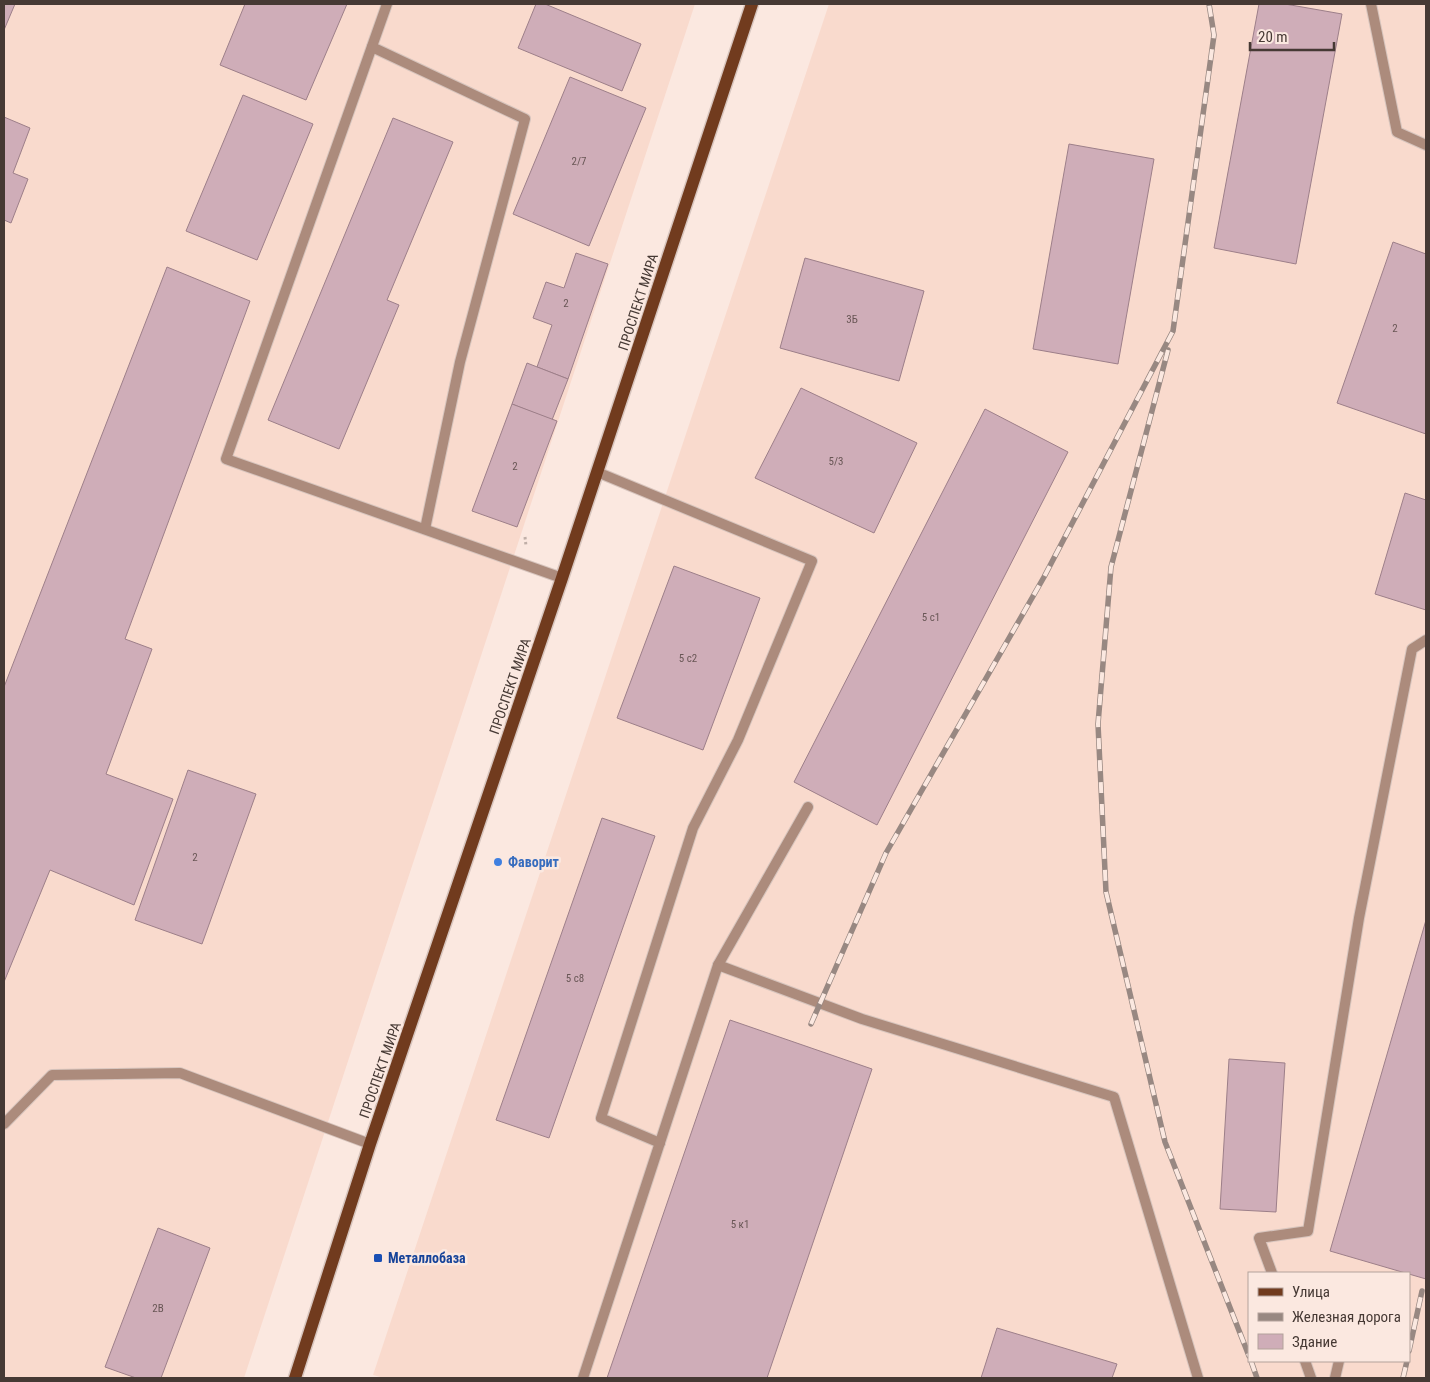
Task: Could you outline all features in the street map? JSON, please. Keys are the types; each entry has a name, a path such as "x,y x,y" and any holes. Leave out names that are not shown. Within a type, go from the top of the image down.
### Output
{"main road":[{"name":"ПРОСПЕКТ МИРА","path":"295,1378 370,1144 562,578 752,4"}],"lane":[{"path":"387,4 226,459 562,578"},
{"path":"1371,4 1397,132 1426,144"},
{"path":"372,46 525,119 460,362 425,529"},
{"path":"597,472 812,561 738,740 693,828 601,1118 660,1143"},
{"path":"1272,1272 1259,1238 1308,1231 1359,918 1406,678 1412,649 1426,640"},
{"path":"583,1378 718,966 808,807"},
{"path":"718,966 862,1019 1114,1097 1198,1378"},
{"path":"4,1124 52,1075 180,1073 370,1144"},
{"path":"1305,1362 1311,1378"},
{"path":"1335,1378 1339,1362"}],"shaded area":[{"path":"4,4 695,4 244,1378 4,1378"},
{"path":"829,4 1426,4 1426,1378 384,1378 373,1375"}],"building":[{"path":"4,4 15,4 4,30"},
{"path":"245,4 347,4 306,100 220,65"},
{"path":"536,4 545,4 641,44 622,91 518,48"},
{"path":"1259,4 1285,4 1342,14 1296,264 1214,248"},
{"path":"570,77 646,108 589,246 513,214"},
{"path":"243,95 313,124 257,260 186,231"},
{"path":"4,117 30,128 13,173 28,179 11,223 4,220"},
{"path":"393,118 453,142 387,300 399,305 339,449 268,420"},
{"path":"1069,144 1154,159 1118,364 1033,349"},
{"path":"1393,242 1426,254 1426,434 1337,403"},
{"path":"576,253 608,264 568,379 537,367 552,325 533,318 546,282 564,288"},
{"path":"805,258 924,291 899,381 780,348"},
{"path":"167,267 250,301 125,639 152,649 106,774 173,799 134,905 50,870 4,982 4,687"},
{"path":"527,363 568,379 552,420 512,404"},
{"path":"801,388 917,443 874,533 755,478"},
{"path":"512,404 557,421 517,527 472,511"},
{"path":"985,409 1068,452 877,825 794,782"},
{"path":"1405,493 1426,500 1426,610 1375,594"},
{"path":"674,566 760,598 703,750 617,718"},
{"path":"188,770 256,794 202,944 135,920"},
{"path":"602,818 655,836 549,1138 496,1120"},
{"path":"1426,920 1426,1279 1410,1274 1410,1272 1402,1272 1330,1251"},
{"path":"730,1020 872,1069 767,1378 607,1378"},
{"path":"1229,1059 1285,1063 1276,1212 1220,1209"},
{"path":"158,1228 210,1248 161,1378 136,1378 105,1367"},
{"path":"997,1328 1117,1364 1112,1378 981,1378"}],"railway":[{"path":"811,1024 886,853 1044,577 1173,331 1214,35 1209,4"},
{"path":"1168,350 1111,567 1098,724 1106,892 1165,1142 1248,1353"},
{"path":"1410,1346 1422,1291"},
{"path":"1251,1362 1257,1378"},
{"path":"1403,1378 1407,1362"}],"place":[{"name":"Фаворит","path":"498,862"},
{"name":"Металлобаза","path":"378,1258"}]}
